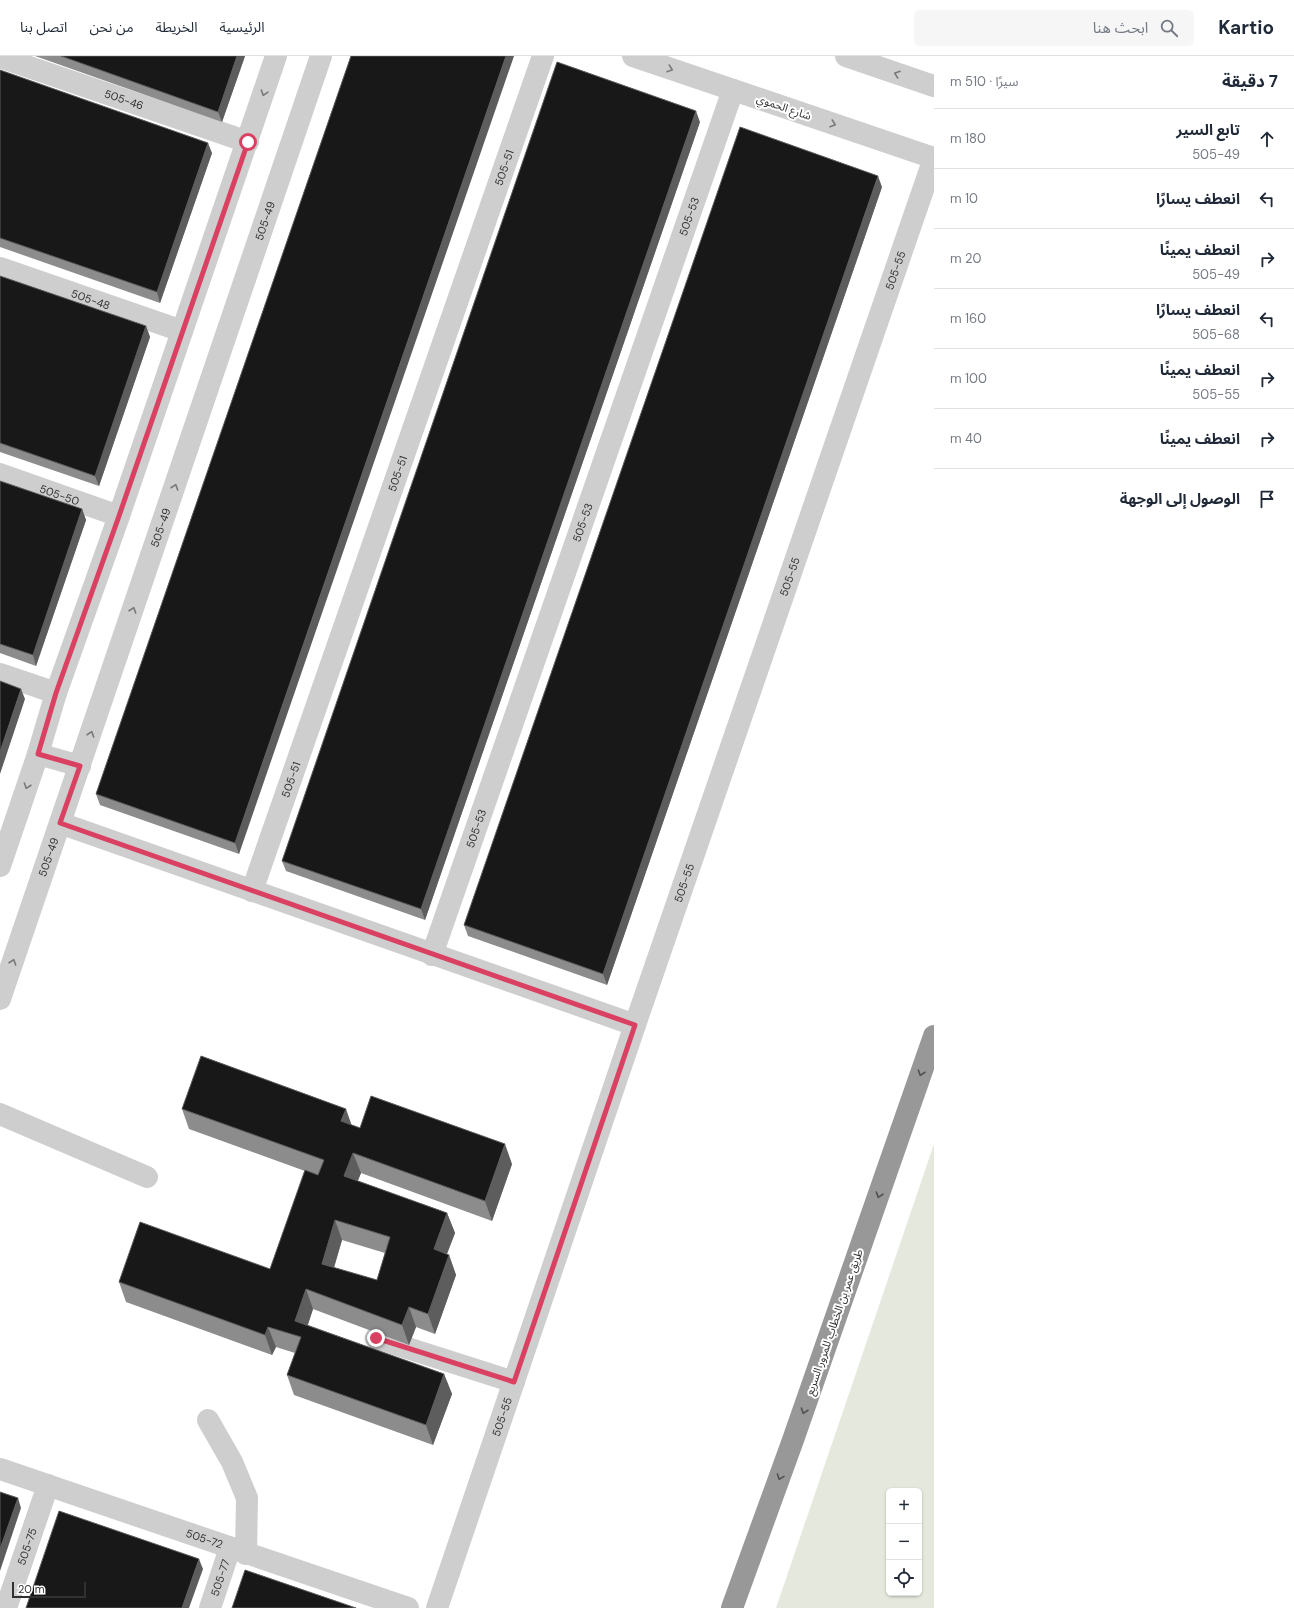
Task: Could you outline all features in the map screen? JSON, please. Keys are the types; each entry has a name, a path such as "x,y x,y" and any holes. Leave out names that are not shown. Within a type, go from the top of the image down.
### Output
{"highway":[{"name":"طريق عمر بن الخطاب للمرور السريع","path":"732,1608 793,1440 934,1036"}],"street":[{"path":"0,866 38,754 56,693 119,516 248,142 276,56"},
{"name":"505-49","path":"0,999 321,56"},
{"name":"505-51","path":"252,891 543,56"},
{"name":"شارع الحموي","path":"633,56 934,158"},
{"path":"846,56 934,86"},
{"name":"505-46","path":"0,57 248,142"},
{"name":"505-53","path":"432,954 733,90"},
{"name":"505-55","path":"437,1608 635,1025 934,158"},
{"name":"505-48","path":"0,268 182,331"},
{"name":"505-50","path":"0,474 119,516"},
{"path":"0,674 56,693"},
{"path":"38,754 80,766"},
{"path":"60,823 635,1025"},
{"path":"0,1114 147,1177"},
{"path":"376,1338 514,1382"},
{"name":"505-77","path":"208,1420 232,1462 247,1498 238,1551 210,1608"},
{"name":"505-72","path":"0,1469 408,1608"},
{"name":"505-75","path":"6,1608 48,1485"}],"shaded area":[{"path":"934,1144 934,1608 776,1608"}],"building":[{"path":"61,56 237,56 218,112"},
{"path":"351,56 506,56 235,843 96,794"},
{"path":"557,62 696,111 421,909 282,861"},
{"path":"0,70 208,143 157,292 0,238"},
{"path":"740,127 878,176 603,974 464,925"},
{"path":"0,276 146,326 95,476 0,443"},
{"path":"0,481 82,509 33,655 0,644"},
{"path":"0,681 21,689 0,752"},
{"path":"201,1056 346,1109 341,1121 360,1128 371,1096 505,1144 485,1201 353,1153 344,1176 447,1213 434,1249 449,1255 428,1314 409,1307 402,1325 306,1289 295,1321 444,1374 426,1425 287,1375 301,1337 268,1327 265,1335 119,1282 140,1222 270,1269 305,1170 318,1175 324,1160 182,1109","holes":["335,1220 390,1237 377,1280 322,1264"]},
{"path":"0,1492 18,1498 0,1549"},
{"path":"59,1511 199,1559 182,1608 26,1608"},
{"path":"245,1570 356,1608 232,1608"}],"route":[{"path":"248,142 119,516 56,693 38,754 80,766 60,823 635,1025 514,1382 376,1338"}]}
